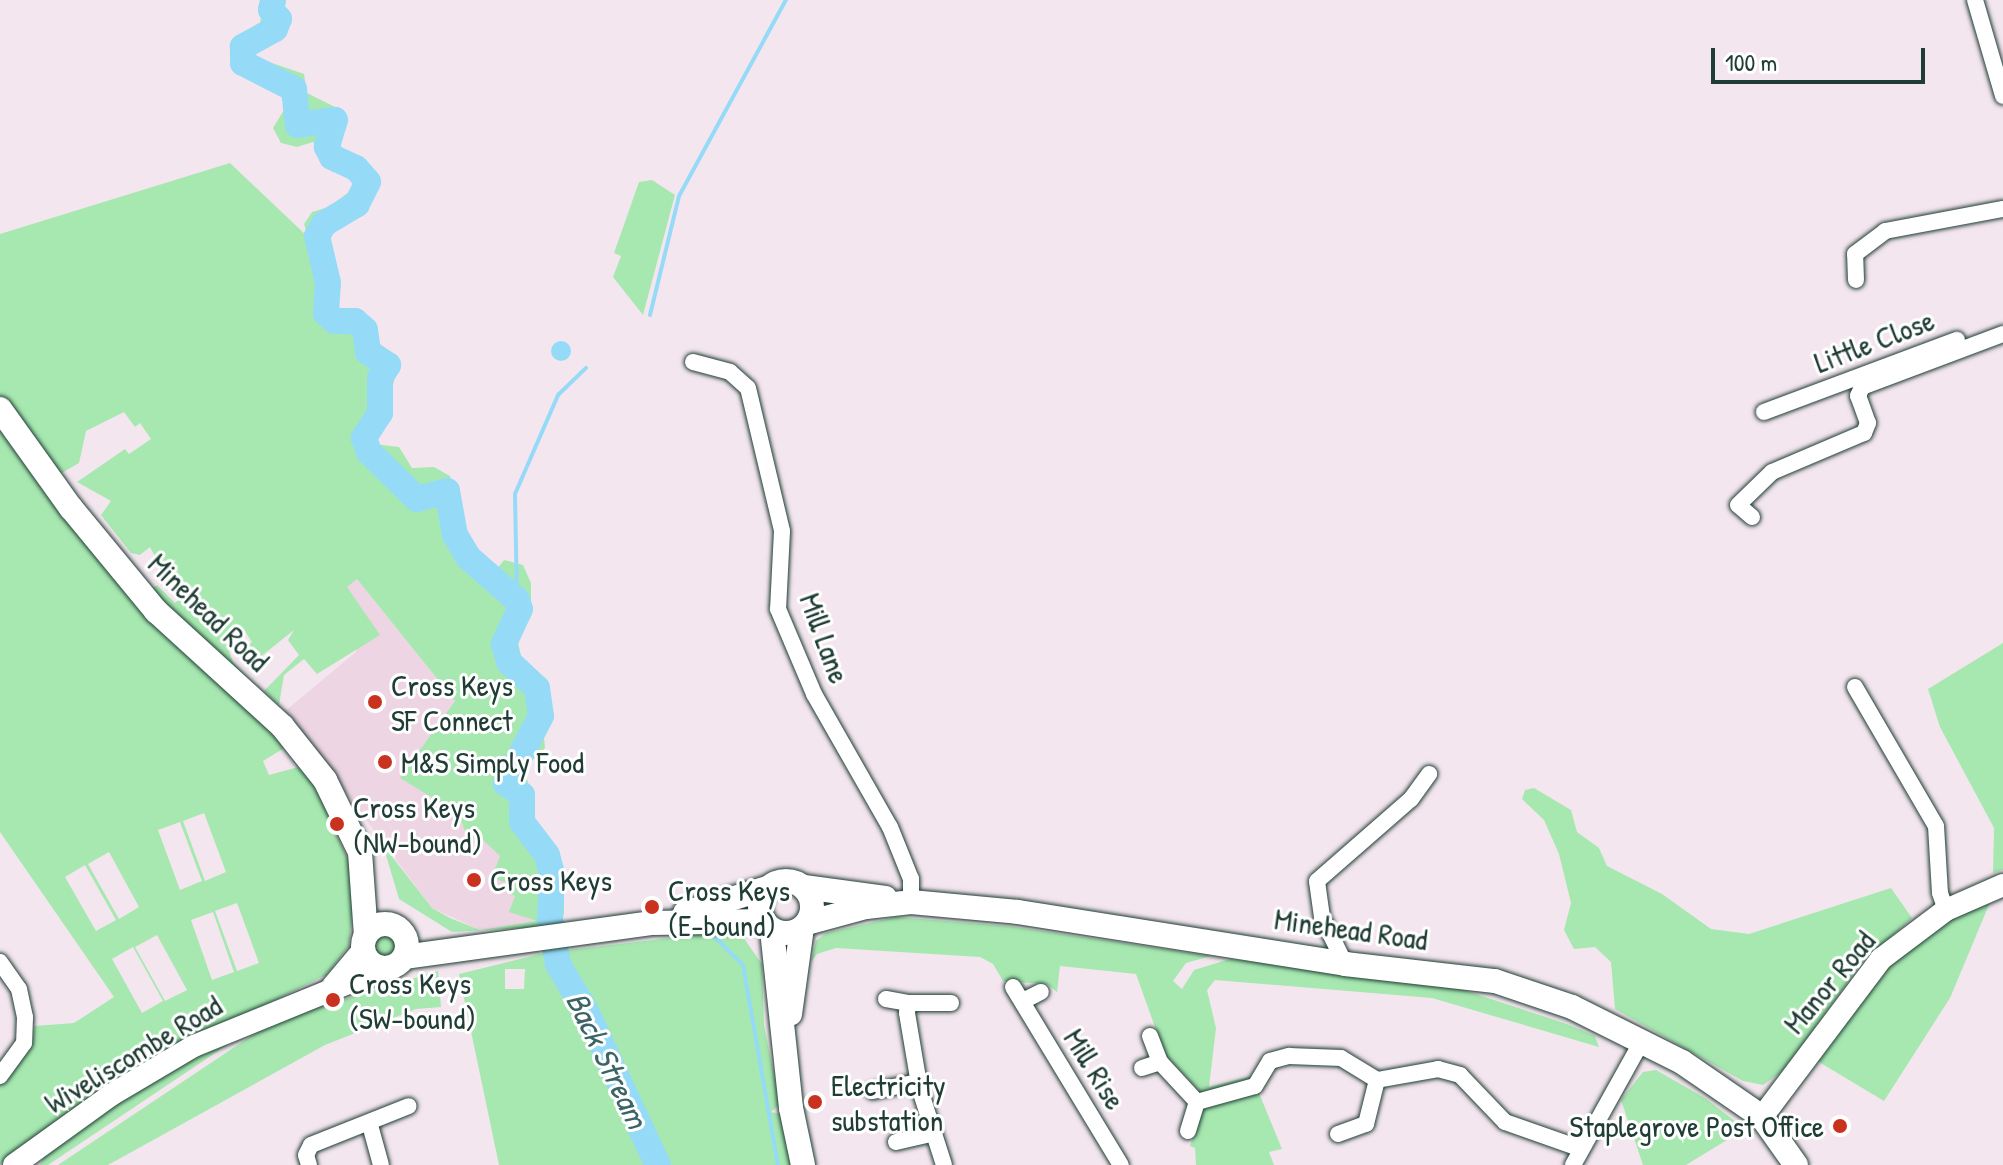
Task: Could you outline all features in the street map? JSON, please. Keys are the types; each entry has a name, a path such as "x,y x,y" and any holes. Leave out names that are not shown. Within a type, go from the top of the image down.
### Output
{"main road":[{"name":"Minehead Road","path":"0,409 71,508 156,611 304,751 347,817 380,934"},
{"path":"661,922 785,881 804,887 813,905 805,926 787,1032"},
{"name":"Manor Road","path":"1762,1117 1874,968 1946,910 2003,885"},
{"name":"Minehead Road","path":"804,887 905,902 1018,912 1345,964 1495,981 1572,1007 1642,1041 1762,1117"},
{"path":"767,888 759,904 767,925 787,1032 791,1108 803,1165"},
{"name":"Minehead Road","path":"805,926 905,902"},
{"path":"380,934 372,963 661,922 767,925 787,934 805,926"},
{"path":"380,934 475,946"},
{"path":"380,934 407,942 396,962"},
{"name":"Wiveliscombe Road","path":"333,986 380,934"},
{"name":"Wiveliscombe Road","path":"14,1165 111,1095 194,1046 396,962"},
{"path":"1762,1117 1796,1165"}],"street":[{"path":"1975,0 2003,96"},
{"path":"1856,280 1855,254 1885,231 2003,209"},
{"name":"Little Close","path":"1764,412 2003,324"},
{"path":"1752,517 1738,505 1772,472 1864,433 1868,423 1858,396 1862,387 2003,334"},
{"name":"Mill Lane","path":"693,362 730,372 748,388 782,531 778,609 814,694 885,817 908,868 905,902"},
{"path":"1855,687 1936,826 1940,893 1946,910"},
{"path":"1345,964 1322,917 1317,881 1411,799 1429,774"},
{"path":"0,962 19,989 25,1017 24,1043 0,1076"},
{"name":"Mill Rise","path":"1013,987 1119,1165"},
{"path":"1023,1001 1041,992"},
{"path":"886,999 908,1003 951,1003"},
{"path":"908,1003 919,1082 944,1165"},
{"path":"1150,1036 1160,1062 1197,1102"},
{"path":"1573,1165 1579,1148 1642,1041"},
{"path":"1197,1102 1255,1086 1270,1061 1289,1056 1341,1058 1377,1080 1449,1070 1505,1122 1579,1148"},
{"path":"1142,1068 1160,1062"},
{"path":"1338,1134 1373,1128 1377,1080"},
{"path":"873,1091 919,1082"},
{"path":"1188,1131 1197,1102"},
{"path":"309,1165 306,1155 311,1145 370,1125 409,1106"},
{"path":"370,1125 381,1165"},
{"path":"896,1142 934,1133"}],"shaded area":[{"path":"357,579 455,701 539,921 480,930 432,908 285,711 356,652 346,587"}],"green space":[{"path":"264,0 282,0 282,25 273,39 249,55 304,74 307,93 341,110 339,148 351,152 369,173 373,191 366,204 324,235 334,291 331,303 366,323 397,370 385,414 373,432 374,444 399,447 412,468 434,467 450,476 466,537 496,570 504,560 523,565 531,583 531,606 518,642 522,661 539,685 545,748 524,768 535,808 532,826 551,854 564,898 564,915 540,921 540,927 452,932 399,899 383,845 432,908 450,918 480,930 537,921 509,912 515,896 504,891 506,883 492,877 500,856 483,840 467,837 459,814 400,778 455,701 357,579 347,587 380,635 317,674 304,659 284,675 279,705 264,691 299,655 288,640 294,630 259,658 250,647 241,650 252,642 244,630 226,643 233,662 251,682 149,591 157,585 175,603 181,598 175,590 184,582 177,574 170,580 166,576 172,571 163,561 159,564 150,547 140,555 131,553 101,515 111,501 77,482 125,449 129,454 151,439 140,423 135,427 124,412 86,431 79,463 60,474 0,397 0,234 230,163 308,237 304,224 312,212 329,207 358,185 348,171 332,172 313,142 297,147 281,143 273,128 287,105 283,91 245,78 233,42 260,23"},
{"path":"652,180 675,195 643,315 613,277 621,256 614,253 639,182"},
{"path":"0,420 291,744 263,761 269,775 306,765 351,867 353,906 349,946 326,975 156,1058 0,1164 0,1083 31,1044 35,1026 74,1023 114,997 0,832","holes":["204,813 226,872 205,881 183,821","180,822 202,881 180,890 158,830","109,852 139,907 119,919 88,864","85,865 116,920 96,931 65,877","237,903 259,963 237,971 215,911","213,912 234,972 212,980 191,920","157,935 187,990 165,1001 135,947","133,947 163,1001 142,1013 112,959"]},
{"path":"2003,643 2003,870 1993,873 1994,828 1940,727 1928,689"},
{"path":"1534,788 1571,810 1577,832 1599,848 1607,866 1662,894 1711,929 1749,934 1891,888 1912,918 1862,963 1783,1071 1763,1085 1743,1081 1615,1009 1611,962 1595,947 1574,949 1564,930 1571,903 1559,854 1544,820 1522,799 1525,790"},
{"path":"1991,900 1950,998 1884,1101 1814,1059 1881,967 1941,920"},
{"path":"896,917 1007,926 1211,956 1186,963 1173,981 1182,989 1194,970 1230,959 1448,985 1567,1024 1595,1036 1599,1047 1432,998 1215,980 1207,990 1216,1028 1209,1087 1252,1076 1282,1149 1269,1152 1274,1165 1196,1165 1195,1148 1190,1146 1204,1105 1200,1091 1165,1055 1136,974 1060,966 1057,992 1047,984 1003,981 993,964 980,957 836,948 817,954 811,962 816,941 826,933"},
{"path":"728,931 743,937 762,964 764,1025 780,1104 771,1112 780,1114 791,1165 499,1165 459,974 544,953","holes":["505,969 525,969 524,989 505,989"]},
{"path":"386,933 395,936 398,945 395,954 386,957 377,954 374,945 377,936"},
{"path":"438,971 441,1007 416,1009 325,1045 108,1165 58,1165 257,1032 303,1012"},
{"path":"248,1031 48,1165 40,1165 48,1149 164,1072"},
{"path":"1656,1070 1705,1098 1745,1129 1686,1165 1643,1165 1621,1100 1643,1072"}],"water":[{"path":"561,341 568,344 571,351 568,358 561,361 554,358 551,351 554,344"}],"waterway":[{"name":"Back Stream","path":"273,0 271,10 279,19 275,29 243,47 243,63 294,89 298,125 335,120 327,147 332,157 356,168 368,182 357,204 324,224 317,236 328,283 326,313 335,321 355,321 365,330 368,352 388,365 380,378 380,413 364,438 369,452 417,499 447,491 455,535 469,558 517,600 520,609 504,644 509,662 537,688 541,716 506,783 522,795 522,822 547,855 552,874 550,919 558,964 587,1013 658,1165"},
{"path":"650,315 679,196 786,0"},
{"path":"517,600 515,494 558,395 586,368"},
{"path":"711,933 743,965 778,1165"}],"place":[{"name":"Cross Keys SF Connect","path":"375,702"},
{"name":"M&S Simply Food","path":"385,762"},
{"name":"Cross Keys (NW-bound)","path":"337,824"},
{"name":"Cross Keys","path":"474,880"},
{"name":"Cross Keys (E-bound)","path":"652,907"},
{"name":"Cross Keys (SW-bound)","path":"333,1000"},
{"name":"Electricity substation","path":"815,1102"},
{"name":"Staplegrove Post Office","path":"1840,1126"}]}
